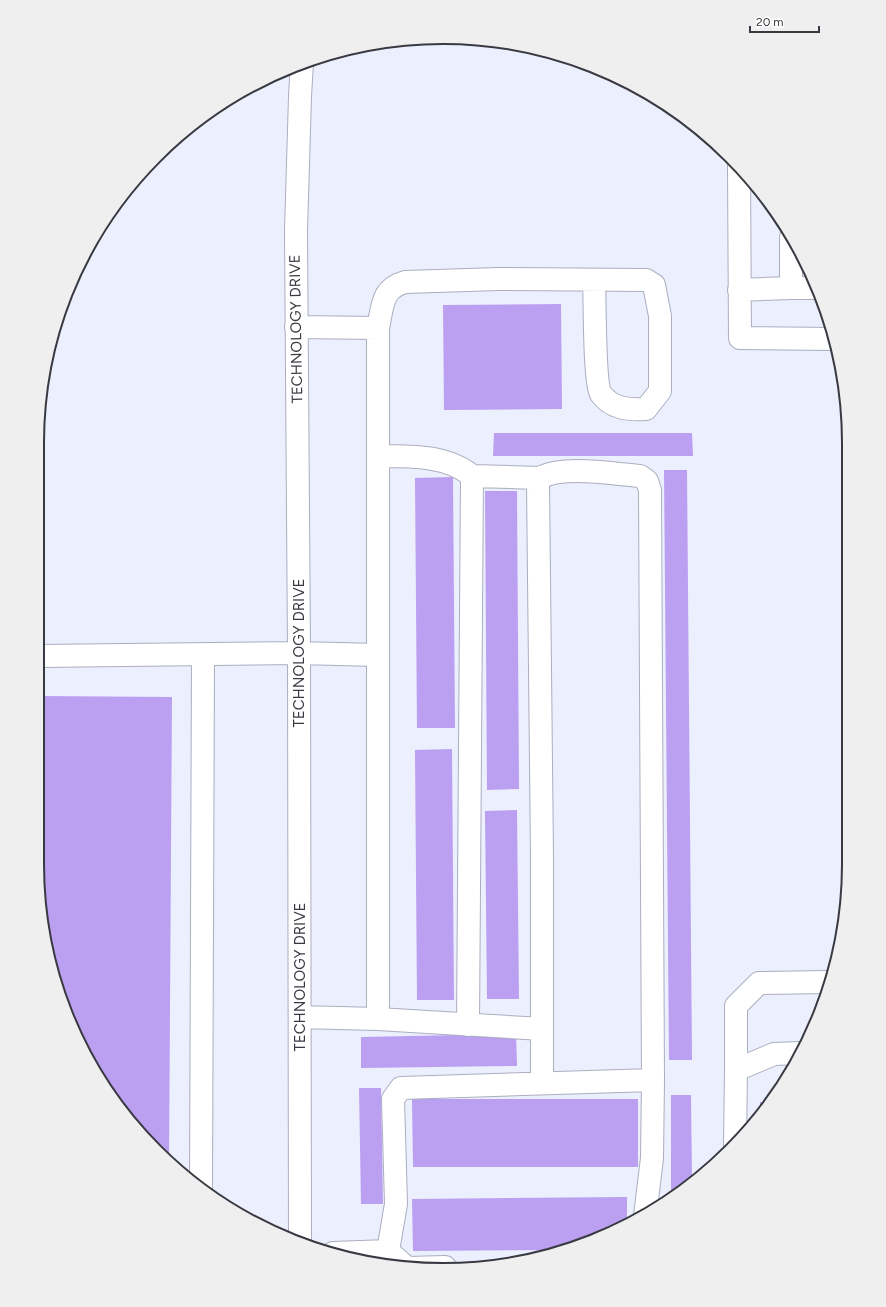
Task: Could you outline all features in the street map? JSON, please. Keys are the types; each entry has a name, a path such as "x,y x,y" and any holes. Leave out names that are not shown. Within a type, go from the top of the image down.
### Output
{"street":[{"name":"TECHNOLOGY DRIVE","path":"295,1235 300,1017 296,231 302,70"},
{"path":"739,176 740,338 828,339"},
{"path":"791,248 791,288"},
{"path":"378,1019 378,328 387,294 394,285 406,282 499,279 646,280 654,285 660,316 660,391 652,403 646,408 620,408 612,404 601,393 596,356 594,280"},
{"path":"739,290 811,288"},
{"path":"296,327 378,328"},
{"path":"378,456 420,457 461,467 472,476 540,478 548,473 563,471 640,476 647,481 650,490 653,1080 652,1158 646,1208"},
{"path":"468,1025 472,476"},
{"path":"540,478 538,484 542,856 542,1084"},
{"path":"201,1182 203,654"},
{"path":"44,656 203,654 378,655"},
{"path":"735,1135 736,1006 759,983 824,982"},
{"path":"300,1017 378,1019 542,1029"},
{"path":"736,1070 774,1054 794,1054"},
{"path":"388,1251 396,1204 393,1099 401,1088 653,1080"},
{"path":"354,1252 388,1251 399,1261"}],"building":[{"path":"561,304 562,409 444,410 443,305"},
{"path":"494,433 692,433 693,456 493,456"},
{"path":"664,470 687,470 692,1060 669,1060"},
{"path":"453,477 455,728 417,728 415,478"},
{"path":"485,491 517,491 519,789 487,790"},
{"path":"44,696 172,697 169,1154 126,1107 97,1064 74,1017 58,967 47,916 45,890"},
{"path":"452,749 454,1000 417,1000 415,750"},
{"path":"517,810 519,999 487,999 485,811"},
{"path":"516,1034 517,1066 361,1068 361,1037"},
{"path":"359,1088 381,1088 383,1204 361,1204"},
{"path":"671,1095 691,1095 692,1176 671,1192"},
{"path":"412,1099 638,1099 638,1167 413,1167"},
{"path":"627,1197 627,1218 596,1233 541,1250 413,1251 412,1199"}]}
